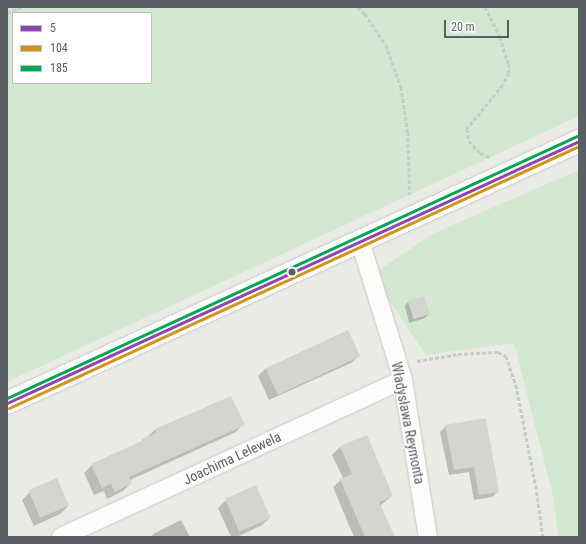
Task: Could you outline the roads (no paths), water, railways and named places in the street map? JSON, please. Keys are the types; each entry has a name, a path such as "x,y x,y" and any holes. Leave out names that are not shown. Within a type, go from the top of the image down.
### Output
{"street":[{"path":"7,403 579,141"},
{"name":"Władysława Reymonta","path":"360,241 401,372 428,537"},
{"name":"Joachima Lelewela","path":"61,537 401,372"}]}
